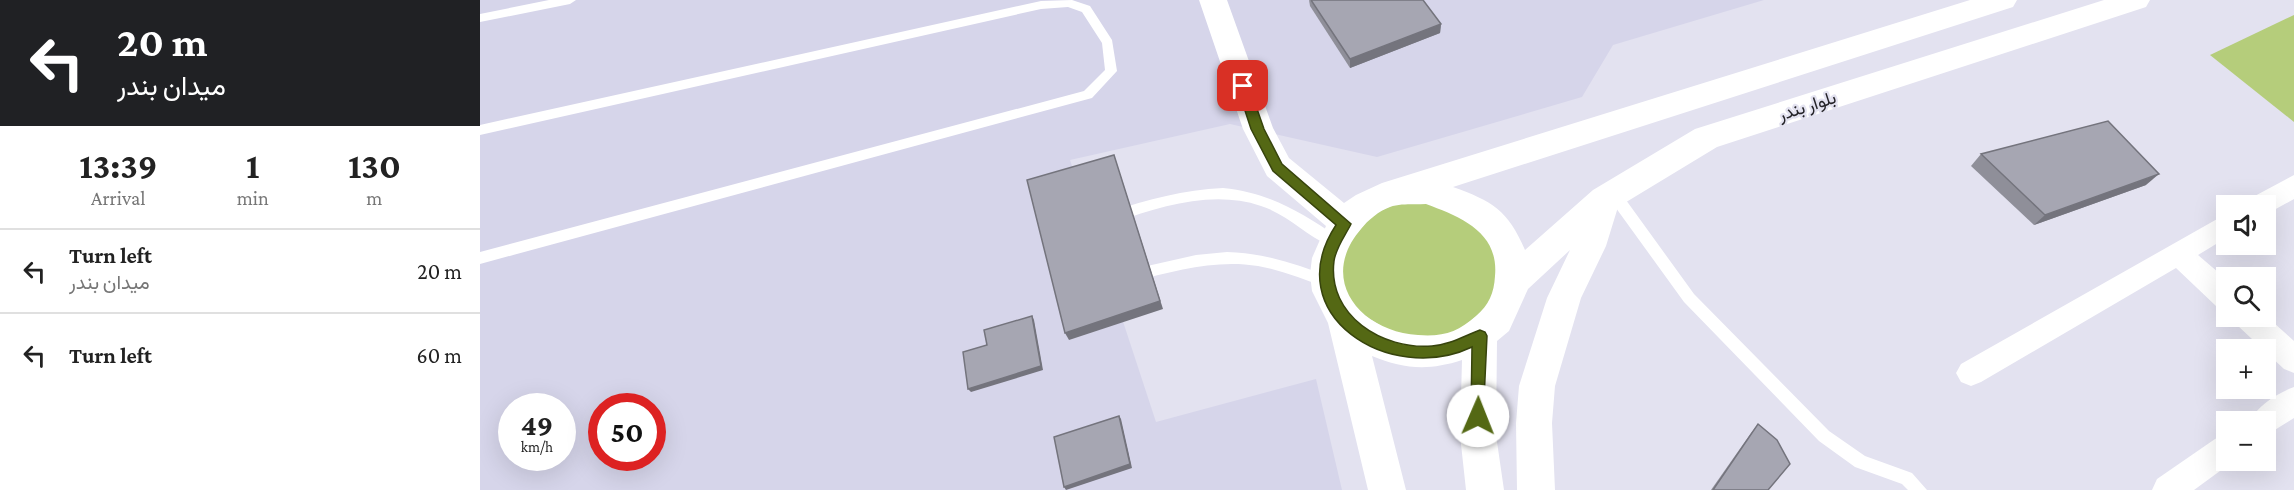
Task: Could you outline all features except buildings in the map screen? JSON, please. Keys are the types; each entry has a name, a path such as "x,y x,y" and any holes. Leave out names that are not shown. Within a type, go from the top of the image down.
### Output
{"main road":[{"path":"1213,0 1258,129 1278,167 1339,232"},
{"path":"1383,196 1427,191 1451,196 1473,205 1492,219 1505,237 1514,258 1515,280 1509,301 1497,321 1480,336 1458,347 1433,353 1408,352 1383,346 1362,335 1345,320 1333,301 1327,281 1327,261 1339,232 1360,209 1383,196 2003,0"},
{"name":"بلوار بندر","path":"1515,280 1609,196 1706,138 2136,0"},
{"path":"1536,490 1534,423 1537,386 1564,298 1589,246 1609,196"},
{"path":"1345,320 1387,490"},
{"path":"1480,336 1478,435 1485,490"}],"street":[{"path":"2276,197 2294,186"},
{"path":"1971,373 2216,231"},
{"path":"2178,253 2216,288"},
{"path":"2259,327 2294,360"},
{"path":"2276,414 2294,401"},
{"path":"2168,490 2216,456"}],"lane":[{"path":"480,18 570,0"},
{"path":"480,130 1041,4 1068,3 1086,9 1108,43 1111,71 1088,95 480,258"},
{"path":"1106,219 1149,204 1192,194 1245,195 1339,232"},
{"path":"1609,196 1689,298 1824,436 1860,462 1907,478 1919,490"},
{"path":"1118,279 1183,263 1223,258 1257,259 1327,281"}],"shaded area":[{"path":"480,0 1764,0 1613,45 1582,97 1377,157 1230,124 1070,160 1156,422 1316,379 1342,490 480,490"}],"green space":[{"path":"2294,15 2294,122 2210,55"},
{"path":"1421,201 1471,217 1500,255 1494,302 1453,335 1399,337 1357,311 1345,292 1340,270 1344,249 1372,215 1395,204"}],"route":[{"path":"1243,86 1258,129 1278,167 1292,182 1344,224 1333,241 1327,261 1327,281 1333,301 1345,320 1362,335 1383,346 1408,352 1433,353 1458,347 1480,336 1478,416"}]}
